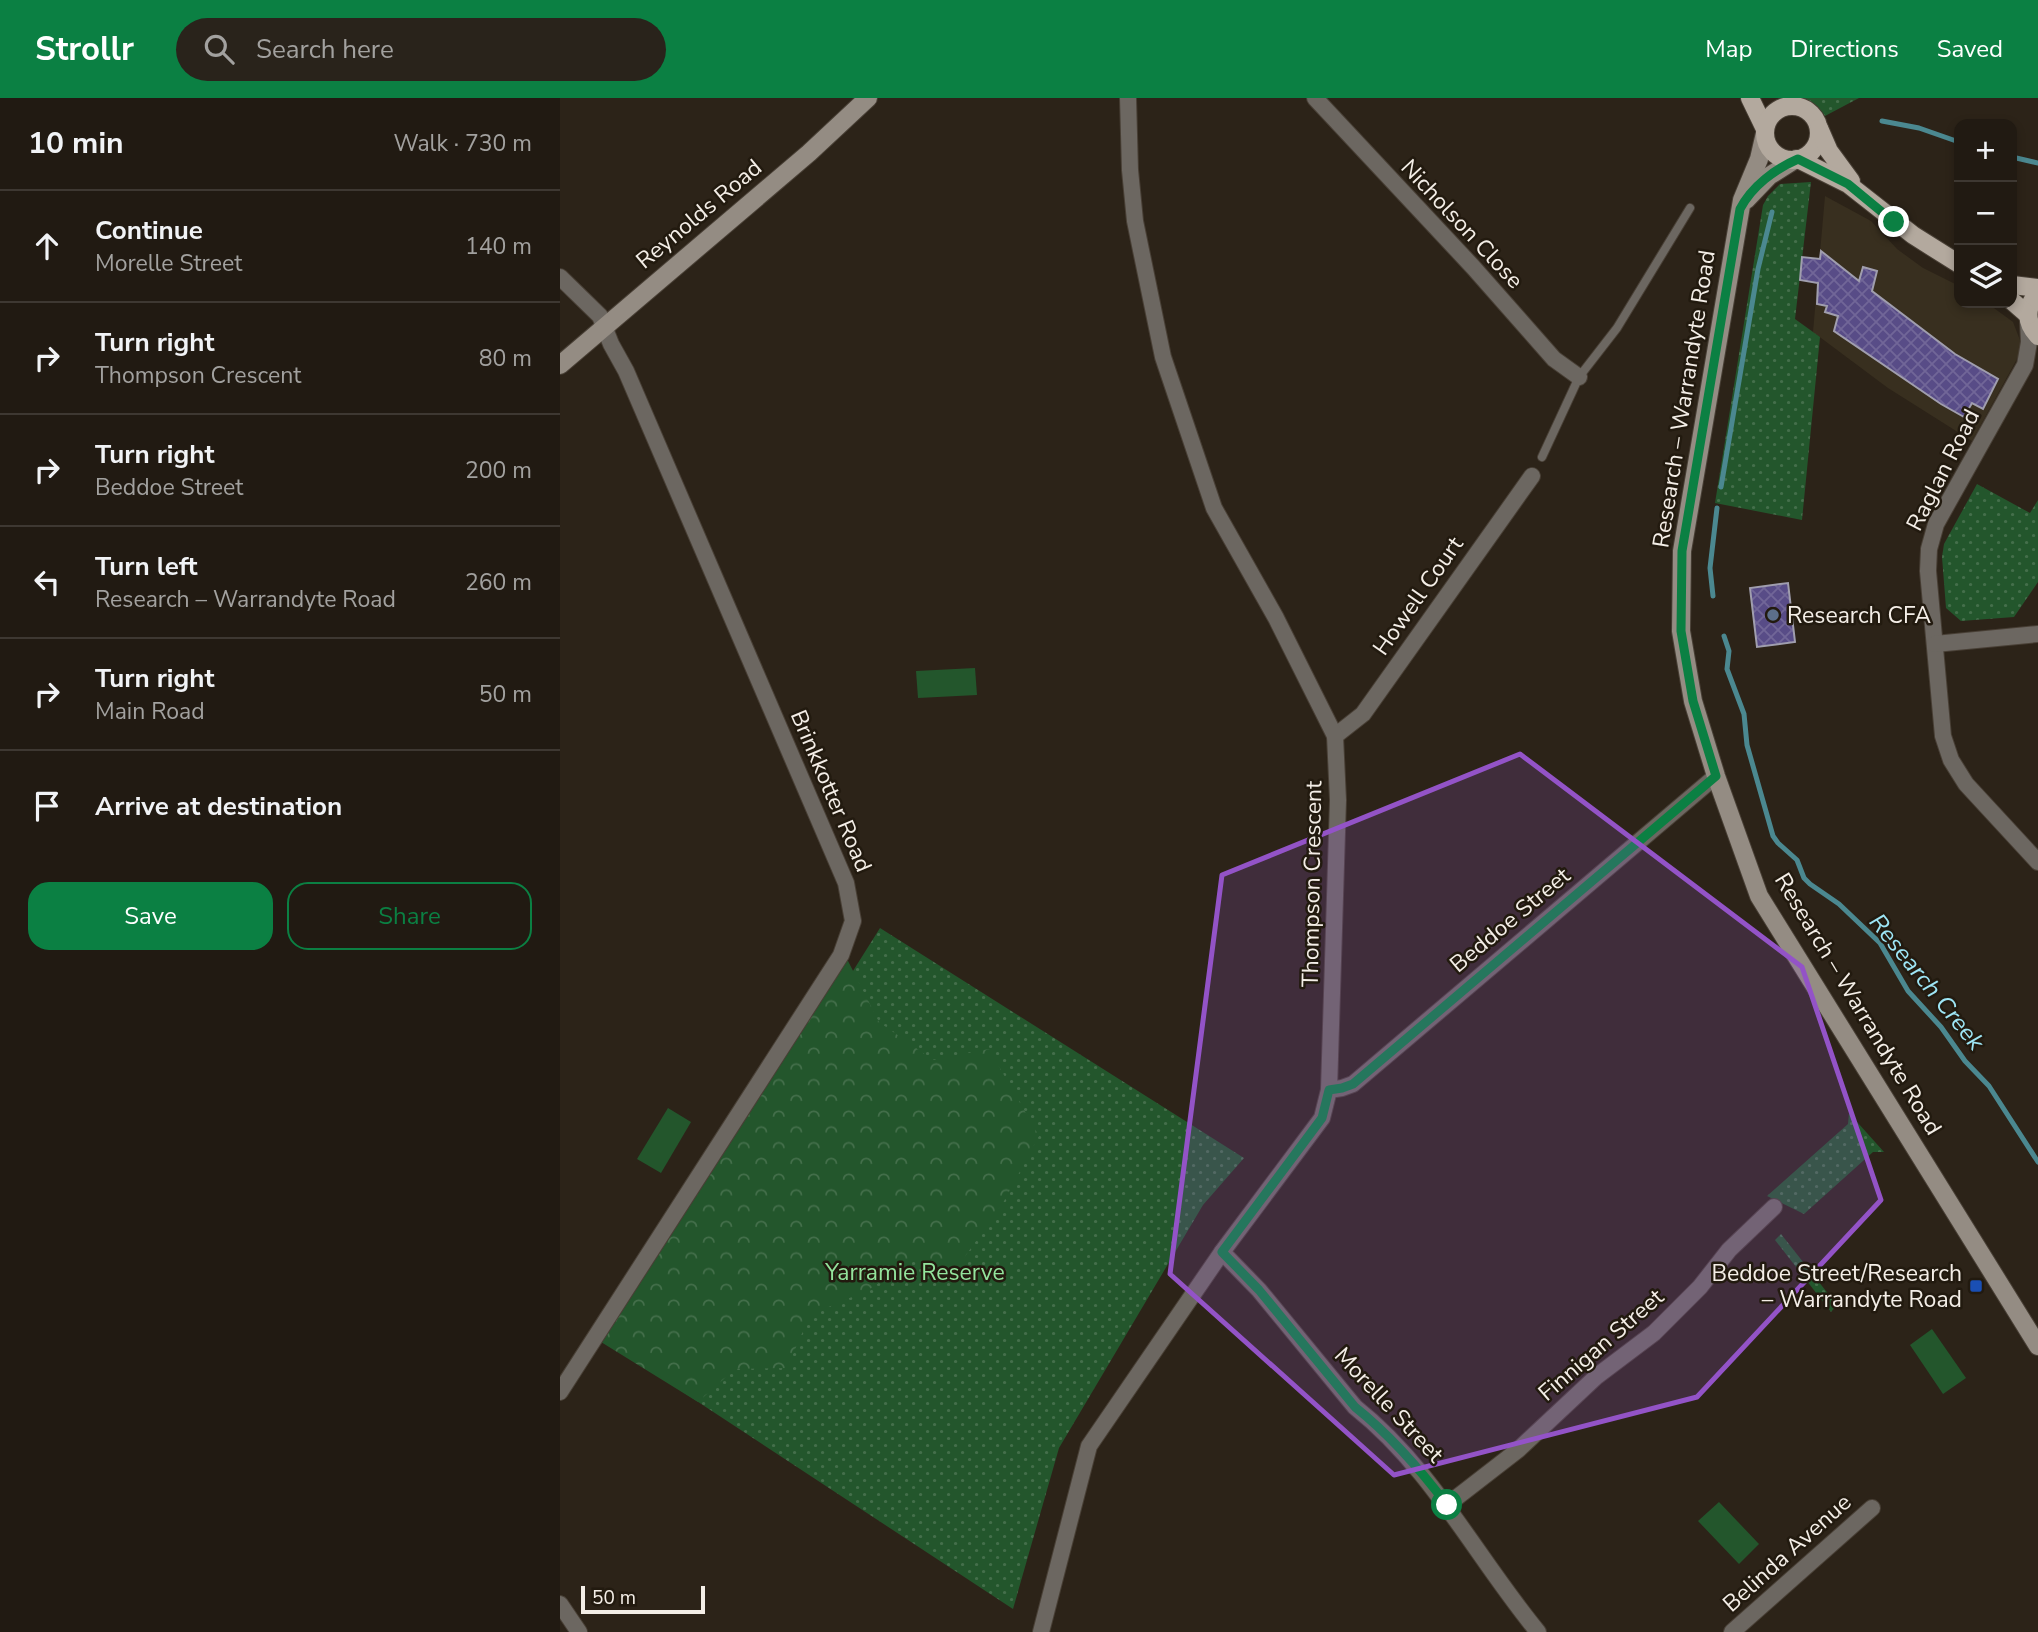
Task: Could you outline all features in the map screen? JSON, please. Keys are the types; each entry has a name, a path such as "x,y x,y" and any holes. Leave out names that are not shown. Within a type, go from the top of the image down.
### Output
{"main road":[{"name":"Reynolds Road","path":"560,365 809,153 867,98"},
{"path":"1749,98 1770,148 1775,153 1828,172 1860,192 1913,235 1954,261"},
{"path":"1783,98 1813,115 1836,161 1860,192"},
{"path":"1765,131 1770,117 1780,108 1801,107"},
{"path":"1797,159 1814,148 1819,128"},
{"name":"Research – Warrandyte Road","path":"1765,131 1759,159 1743,192 1682,551 1681,631 1693,701 1716,776 1759,896 2038,1346"},
{"name":"Research – Warrandyte Road","path":"1740,209 1762,182 1797,159"},
{"path":"2017,286 2038,288"},
{"path":"2028,318 2031,301 2038,293"},
{"path":"2017,306 2038,335"}],"street":[{"name":"Thompson Crescent","path":"1041,1632 1089,1446 1222,1252 1322,1118 1329,1090 1338,800 1335,737 1276,618 1214,508 1163,357 1135,221 1128,98"},
{"name":"Nicholson Close","path":"1315,98 1473,267 1554,359 1579,377"},
{"name":"Brinkkotter Road","path":"560,277 600,316 626,371 846,883 853,920 841,955 560,1392"},
{"name":"Raglan Road","path":"2028,318 2029,342 2025,365 1936,524 1928,549 1928,570 1943,736 1951,760 1966,784 2038,862"},
{"name":"Raglan Road","path":"2025,365 2038,354"},
{"name":"Howell Court","path":"1335,737 1363,714 1532,476"},
{"path":"1936,643 2038,634"},
{"name":"Beddoe Street","path":"1329,1090 1353,1084 1716,776"},
{"name":"Finnigan Street","path":"1447,1505 1518,1450 1597,1376 1654,1333 1700,1287 1729,1250 1774,1208"},
{"name":"Morelle Street","path":"1222,1252 1259,1290 1355,1407 1422,1472 1538,1632"},
{"name":"Belinda Avenue","path":"1732,1632 1872,1508"},
{"path":"560,1604 579,1632"}],"lane":[{"path":"1542,457 1579,377 1617,328 1690,208"}],"highlighted area":[{"path":"1520,754 1802,967 1881,1200 1697,1397 1394,1475 1170,1274 1222,875"}],"shaded area":[{"path":"1825,196 1871,221 1897,249 1923,268 1954,284 1954,308 1994,308 2013,322 2023,348 1972,441 1888,388 1813,332"}],"green space":[{"path":"1803,98 1859,98 1825,116 1817,106"},
{"path":"1811,182 1795,319 1820,337 1802,520 1715,503 1763,205 1780,184"},
{"path":"1977,484 2030,513 2038,500 2038,582 2014,617 1961,621 1946,608 1942,557 1944,544"},
{"path":"975,668 977,695 918,698 916,671"},
{"name":"Yarramie Reserve","path":"880,928 1244,1158 1203,1205 1059,1448 1013,1609 616,1348"},
{"path":"847,959 879,1022 933,1060 989,1049 1039,1136 1003,1203 949,1279 914,1260 868,1290 810,1315 787,1368 735,1369 698,1402 601,1342"},
{"path":"668,1108 691,1122 661,1173 637,1159"},
{"path":"1849,1113 1884,1152 1873,1152 1804,1214 1767,1196 1848,1124"},
{"path":"1781,1234 1837,1305 1831,1312 1775,1240"},
{"path":"1932,1329 1966,1378 1943,1394 1910,1345"},
{"path":"1719,1502 1759,1544 1739,1564 1698,1521"}],"building":[{"path":"1821,251 1859,281 1863,267 1877,271 1872,291 1955,354 1998,379 1983,409 1972,403 1964,417 1834,331 1838,316 1825,312 1827,306 1817,304 1818,283 1800,280 1802,257 1820,259"},
{"name":"Research CFA","path":"1788,583 1795,642 1757,647 1750,588"}],"waterway":[{"path":"1882,121 1919,128 1954,140"},
{"path":"2017,158 2038,163"},
{"name":"Research Creek","path":"1721,487 1758,269 1772,212"},
{"name":"Research Creek","path":"1713,596 1710,568 1717,508"},
{"name":"Research Creek","path":"1724,636 1729,651 1727,669 1744,714 1747,745 1773,836 1797,860 1804,878 1839,904 1880,943 1908,991 1989,1086 2038,1162"}],"place":[{"name":"Research CFA","path":"1773,615"},
{"name":"Beddoe Street/Research – Warrandyte Road","path":"1976,1286"}],"route":[{"path":"1447,1505 1422,1472 1355,1407 1259,1290 1222,1252 1322,1118 1329,1090 1353,1084 1716,776 1693,701 1681,631 1682,551 1740,209 1762,182 1798,159 1848,184 1894,222"}]}
